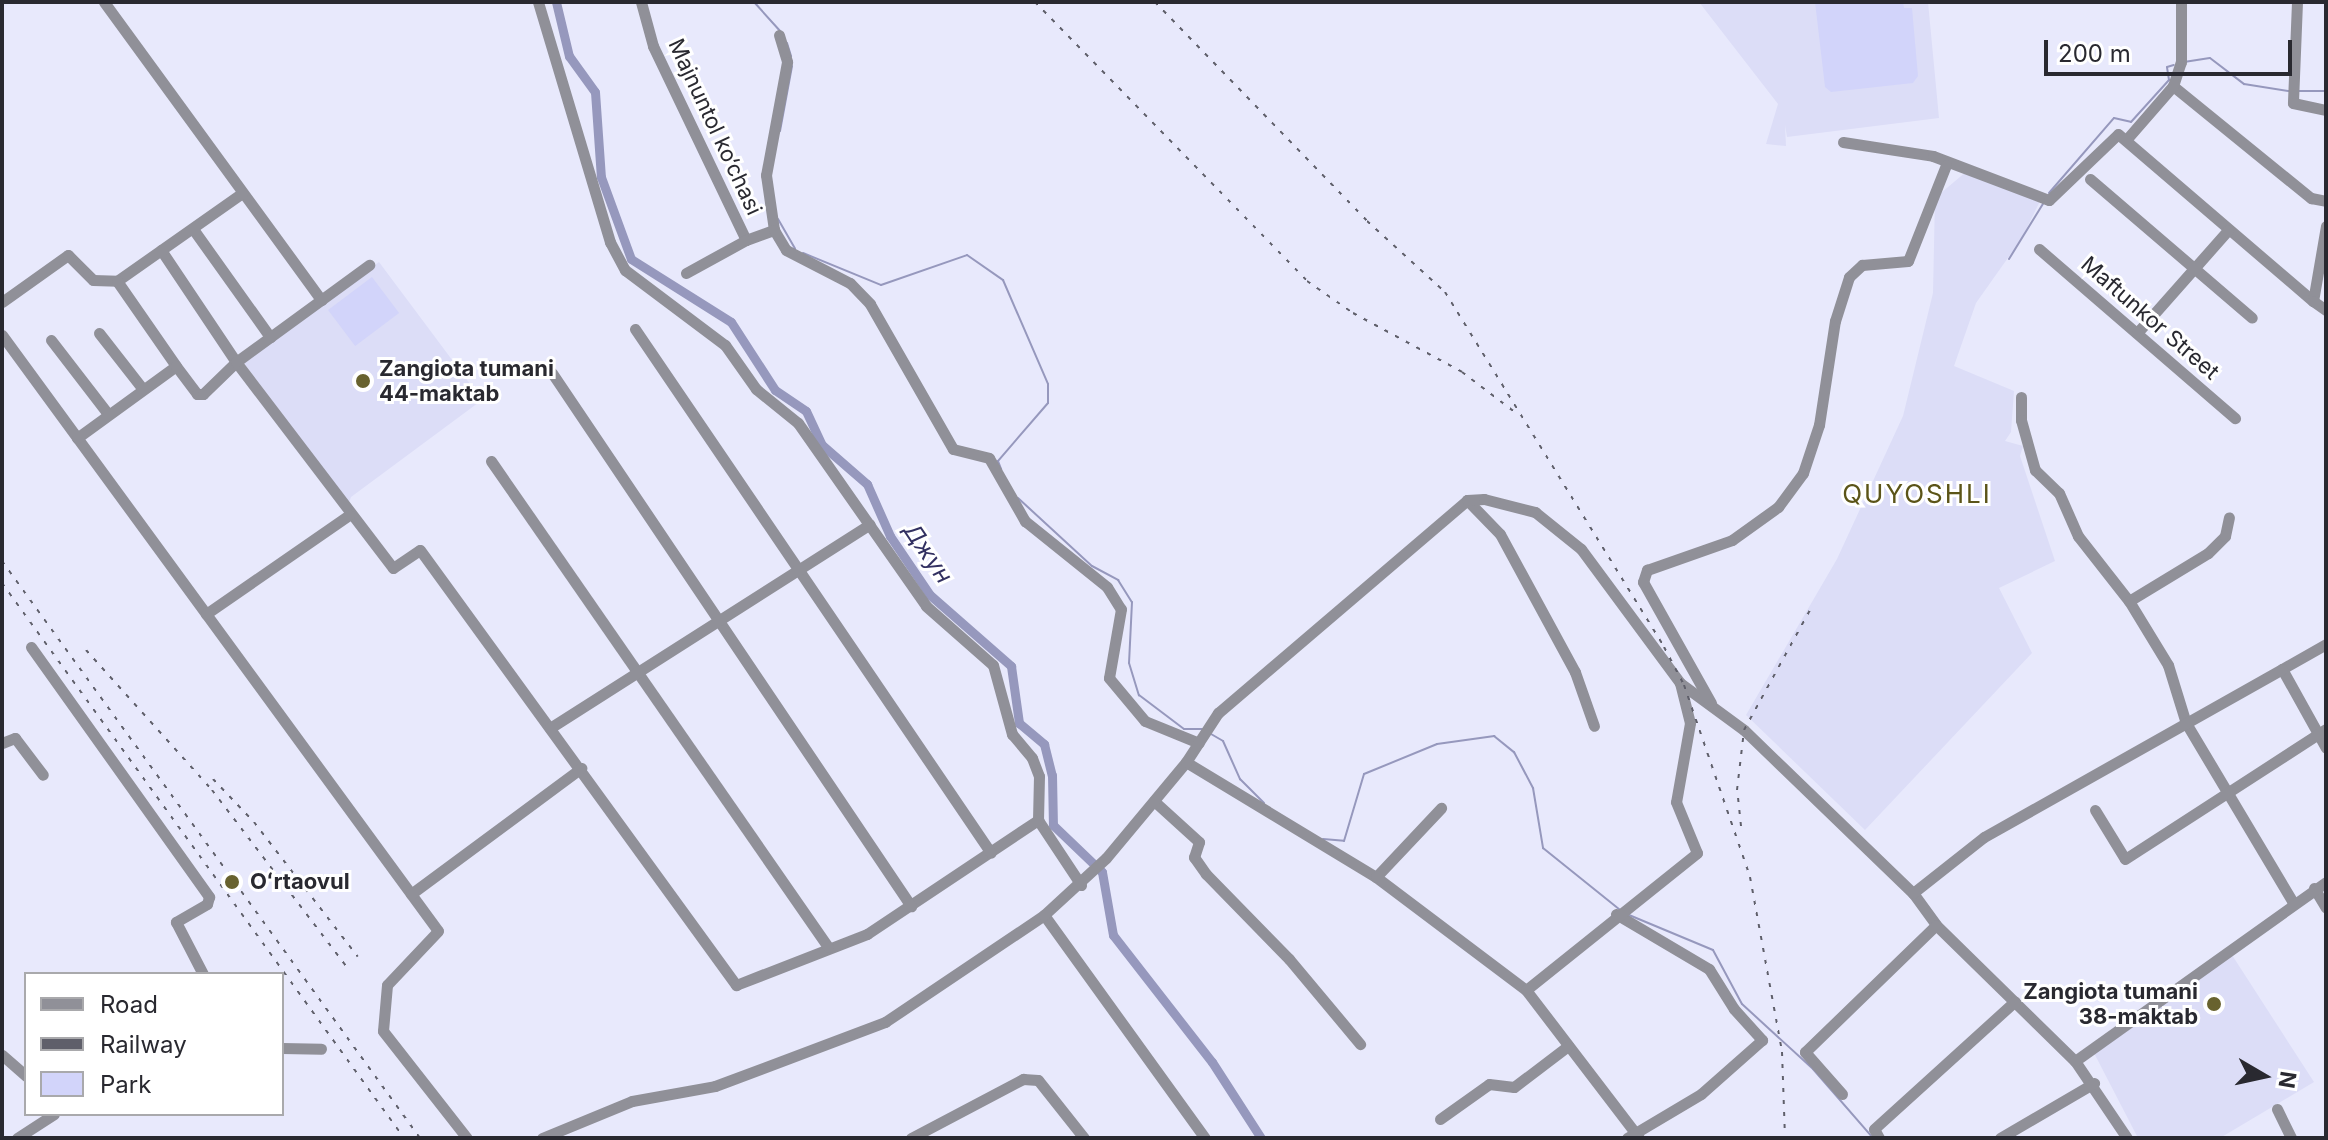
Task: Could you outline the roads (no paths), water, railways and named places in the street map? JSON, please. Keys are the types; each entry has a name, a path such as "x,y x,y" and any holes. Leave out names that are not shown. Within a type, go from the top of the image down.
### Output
{"street":[{"path":"104,2 321,300"},
{"path":"538,2 610,242 625,270 725,345 756,389 798,423 813,452 870,524 926,606 993,665 1012,734 1032,758 1039,776 1038,820 1081,885"},
{"name":"Majnuntol ko‘chasi","path":"641,2 653,46 746,240 774,230"},
{"path":"2126,140 2173,86 2181,62 2181,2"},
{"path":"2297,2 2293,103 2326,110"},
{"path":"779,35 787,62 766,175 774,230 786,250 850,283 870,304 953,449 989,458 1025,521 1116,598 1121,609 1109,678 1145,721 1199,743"},
{"path":"2173,86 2311,198 2326,201"},
{"path":"1843,142 1913,151 2049,200 2111,135 2126,140 2228,230 2326,310"},
{"path":"1711,703 1643,582 1647,570 1732,540 1787,496 1803,473 1819,425 1835,321 1849,277 1862,265 1908,261 1946,165"},
{"path":"2090,179 2252,318"},
{"path":"2,302 61,255 68,255 93,280 117,281 242,193"},
{"path":"2313,301 2326,226"},
{"path":"193,229 270,337"},
{"path":"2137,333 2228,230"},
{"path":"686,273 746,240"},
{"name":"Maftunkor Street","path":"2039,249 2235,418"},
{"path":"161,250 236,362 349,515 393,568 420,550 736,985 867,934 1038,820"},
{"path":"117,281 199,396 236,362 369,265"},
{"path":"635,329 795,572 991,853"},
{"path":"99,333 142,388"},
{"path":"2,335 438,931 387,985 383,1031 467,1138"},
{"path":"51,340 108,414"},
{"path":"77,438 176,366"},
{"path":"552,373 720,618 911,906"},
{"path":"2021,397 2021,420 2035,470 2059,493 2078,536 2129,601 2175,679 2186,723 2292,901"},
{"path":"491,461 637,676 828,947"},
{"path":"542,1138 632,1101 715,1086 885,1022 1044,915 1081,885 1106,858 1186,762 1218,713 1467,500 1493,498 1535,512 1581,549 1680,683 1711,703 1913,893 1936,925 2075,1061 2094,1083 2127,1138"},
{"path":"1467,500 1500,534 1565,651 1594,726"},
{"path":"206,614 349,515"},
{"path":"2129,601 2208,553 2225,536 2229,517"},
{"path":"550,728 637,676 720,618 870,524"},
{"path":"1913,893 1984,837 2326,644"},
{"path":"31,647 209,897 207,904 176,922 202,972"},
{"path":"2282,669 2322,731 2326,748"},
{"path":"1526,990 1616,914 1697,853 1676,802 1690,723 1680,683"},
{"path":"2095,810 2125,859 2322,731"},
{"path":"2,743 15,738 43,775"},
{"path":"1186,762 1376,877 1526,990 1634,1136 1701,1094 1762,1040 1734,1009 1709,969 1616,914"},
{"path":"411,894 581,768"},
{"path":"1154,801 1199,842 1194,857 1206,874 1289,959 1360,1044"},
{"path":"1376,877 1441,808"},
{"path":"2075,1061 2292,901 2326,882"},
{"path":"2314,888 2326,908"},
{"path":"1044,915 1205,1138"},
{"path":"1842,1094 1805,1052 1936,925"},
{"path":"1879,1138 1874,1129 2015,1001"},
{"path":"1440,1119 1489,1084 1514,1087 1568,1046"},
{"path":"284,1048 321,1049"},
{"path":"2,1055 24,1074"},
{"path":"911,1138 1023,1079 1038,1080 1084,1138"},
{"path":"2000,1138 2094,1083"},
{"path":"2277,1109 2291,1138"},
{"path":"17,1138 51,1116"}],"waterway":[{"name":"Джун","path":"556,2 569,56 595,92 601,177 631,259 731,322 775,390 806,411 822,445 867,484 890,536 930,595 1011,666 1019,723 1044,744 1052,775 1053,825 1102,872 1113,935 1212,1062 1261,1138"},
{"path":"754,2 780,31"},
{"path":"787,43 791,56"},
{"path":"2184,62 2210,58 2244,84 2288,91"},
{"path":"2049,193 2114,118 2131,122 2169,80 2167,67 2174,65"},
{"path":"780,131 792,66"},
{"path":"2298,91 2326,91"},
{"path":"2009,259 2044,202"},
{"path":"778,219 795,248"},
{"path":"803,253 881,285 967,255 1003,280 1048,384 1048,403 998,461 1001,469"},
{"path":"1018,498 1092,566 1118,580 1132,602 1129,663 1139,695 1184,729 1202,729"},
{"path":"1211,734 1223,741 1240,779 1264,803"},
{"path":"1323,839 1344,841 1364,774 1437,744 1494,736 1514,752 1533,788 1543,848 1620,910"},
{"path":"1629,915 1713,950 1742,1004 1813,1069 1873,1138"}],"railway":[{"path":"1035,2 1307,281 1353,313 1462,372 1516,413"},
{"path":"1155,2 1367,221 1445,292 1664,647 1684,685 1750,877 1782,1052 1785,1138"},
{"path":"2,561 420,1138"},
{"path":"2,583 284,972"},
{"path":"1741,826 1737,790 1744,730 1811,608"},
{"path":"86,650 212,790 346,966"},
{"path":"213,779 254,822 358,957"},
{"path":"284,972 404,1138"}],"place":[{"name":"Zangiota tumani 44-maktab","path":"363,381"},
{"name":"Oʻrtaovul","path":"232,882"},
{"name":"Zangiota tumani 38-maktab","path":"2214,1004"}],"district":[{"name":"QUYOSHLI","path":"1917,494"}]}
